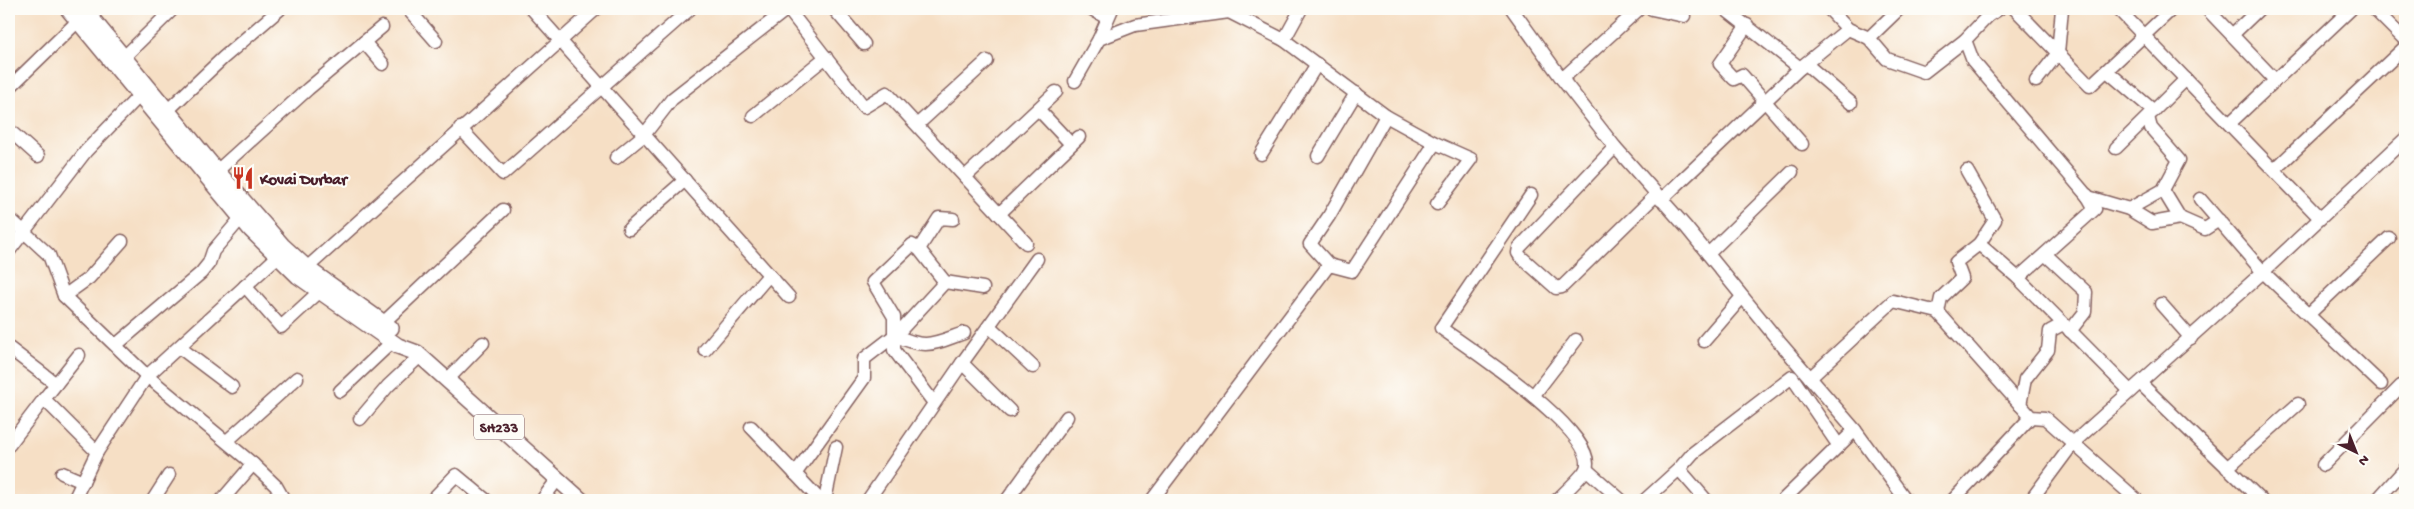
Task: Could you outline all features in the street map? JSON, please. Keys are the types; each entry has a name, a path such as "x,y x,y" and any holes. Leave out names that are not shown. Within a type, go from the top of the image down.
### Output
{"main road":[{"path":"76,13 123,58 217,172 282,245 302,272 383,323 405,339 418,355"},
{"name":"SH233","path":"76,13 139,96 241,218 277,257 302,272 320,291 392,342 418,355 581,500"}],"street":[{"path":"123,58 173,9"},
{"path":"168,111 223,58 280,9"},
{"path":"408,9 436,41"},
{"path":"532,9 789,297"},
{"path":"302,272 460,128 596,9"},
{"path":"460,128 503,174 690,9"},
{"path":"616,158 644,135 672,99 788,9 864,106 887,93 918,124 1026,243"},
{"path":"834,9 864,44"},
{"path":"1075,81 1099,39 1109,13 1092,9"},
{"path":"1284,40 1301,9"},
{"path":"1512,9 1562,79 1615,147 1856,430 1906,500"},
{"path":"1562,79 1637,9"},
{"path":"1652,9 1684,16 1680,9"},
{"path":"1725,9 1851,103"},
{"path":"1829,9 1848,29 1869,38 1887,59 1924,72 1965,40 1984,12 1999,9"},
{"path":"1869,38 1899,9"},
{"path":"2016,9 2090,86 2145,37 2172,9"},
{"path":"2036,81 2058,53 2062,9"},
{"path":"2118,9 2320,218"},
{"path":"2206,9 2275,80"},
{"path":"2232,35 2259,9"},
{"path":"2229,124 2351,9"},
{"path":"2374,9 2405,40"},
{"path":"1099,39 1135,26 1229,11 1284,40 1386,116 1435,143 1471,159 1437,204"},
{"path":"9,88 76,13"},
{"path":"1747,25 1720,64 1734,79 1742,75 1802,144"},
{"path":"217,172 308,89 382,27"},
{"path":"1615,147 1519,248 1518,253 1520,256 1556,288 1562,287 1803,66 1848,29"},
{"path":"1965,40 1973,61 2086,195 2095,209 2018,278"},
{"path":"364,42 383,64"},
{"path":"2274,170 2405,47"},
{"path":"753,116 826,57"},
{"path":"918,124 987,61"},
{"path":"1261,154 1317,64"},
{"path":"2107,71 2151,114 2151,128 2179,160 2163,190 2129,209"},
{"path":"2116,148 2186,79"},
{"path":"965,177 1056,92"},
{"path":"1318,156 1356,93"},
{"path":"9,251 86,151 139,96"},
{"path":"999,214 1075,141 1038,109"},
{"path":"1386,116 1329,216 1310,244 1329,266 1352,271 1435,143"},
{"path":"9,130 38,156"},
{"path":"2031,500 2074,442 2191,338 2405,140"},
{"path":"1938,312 1941,298 1962,278 1956,262 1979,244 1995,220 1967,171"},
{"path":"1708,254 1792,172"},
{"path":"629,229 685,180"},
{"path":"2163,190 2180,218 2204,229 2219,220"},
{"path":"1531,195 1441,328 1549,408 1575,436 1586,456 1586,469 1557,500"},
{"path":"2086,195 2129,209 2152,223 2180,218"},
{"path":"2200,199 2263,272 2382,384"},
{"path":"383,323 503,210"},
{"path":"9,218 49,256 64,296 147,376 253,464 276,486 284,500"},
{"path":"116,345 201,273 209,263 213,251 241,218"},
{"path":"919,249 939,218 953,220"},
{"path":"2309,314 2389,238"},
{"path":"64,296 89,278 122,242"},
{"path":"1979,244 2018,278 2066,327 2262,500"},
{"path":"934,403 894,350 894,317 873,282 912,245 919,249 945,282 983,288"},
{"path":"2020,405 2026,379 2048,350 2050,331 2066,327 2085,312 2086,292 2045,254"},
{"path":"79,498 83,482 97,452 147,376 277,257"},
{"path":"868,500 962,363 1037,259"},
{"path":"1152,500 1329,266"},
{"path":"704,350 769,275"},
{"path":"795,474 864,378 864,359 894,335 945,282"},
{"path":"245,286 281,327 320,291"},
{"path":"1704,341 1742,297"},
{"path":"1810,378 1893,301 1938,312 2031,417 2045,418 2137,500"},
{"path":"2161,304 2191,338"},
{"path":"989,326 1033,367"},
{"path":"894,335 912,343 929,346 964,333"},
{"path":"1533,396 1576,340"},
{"path":"340,391 392,342"},
{"path":"447,380 483,343"},
{"path":"180,347 232,387"},
{"path":"9,348 56,384"},
{"path":"9,445 79,355"},
{"path":"360,419 418,355"},
{"path":"962,363 1010,410"},
{"path":"1644,500 1679,469 1693,453 1792,377 1839,446"},
{"path":"227,442 297,378"},
{"path":"2323,466 2401,386 2405,391"},
{"path":"44,399 97,452"},
{"path":"2228,468 2298,404"},
{"path":"1007,500 1067,417"},
{"path":"1953,500 2031,417"},
{"path":"751,427 820,500"},
{"path":"1783,500 1856,430"},
{"path":"826,500 836,447"},
{"path":"222,500 253,464"},
{"path":"1586,469 1621,500"},
{"path":"1679,469 1706,500"},
{"path":"2377,500 2405,470"},
{"path":"62,473 83,482"},
{"path":"153,500 169,475"},
{"path":"432,500 456,475 486,500"},
{"path":"542,500 558,480"}],"place":[{"name":"Kovai Durbar","path":"243,178"}]}
